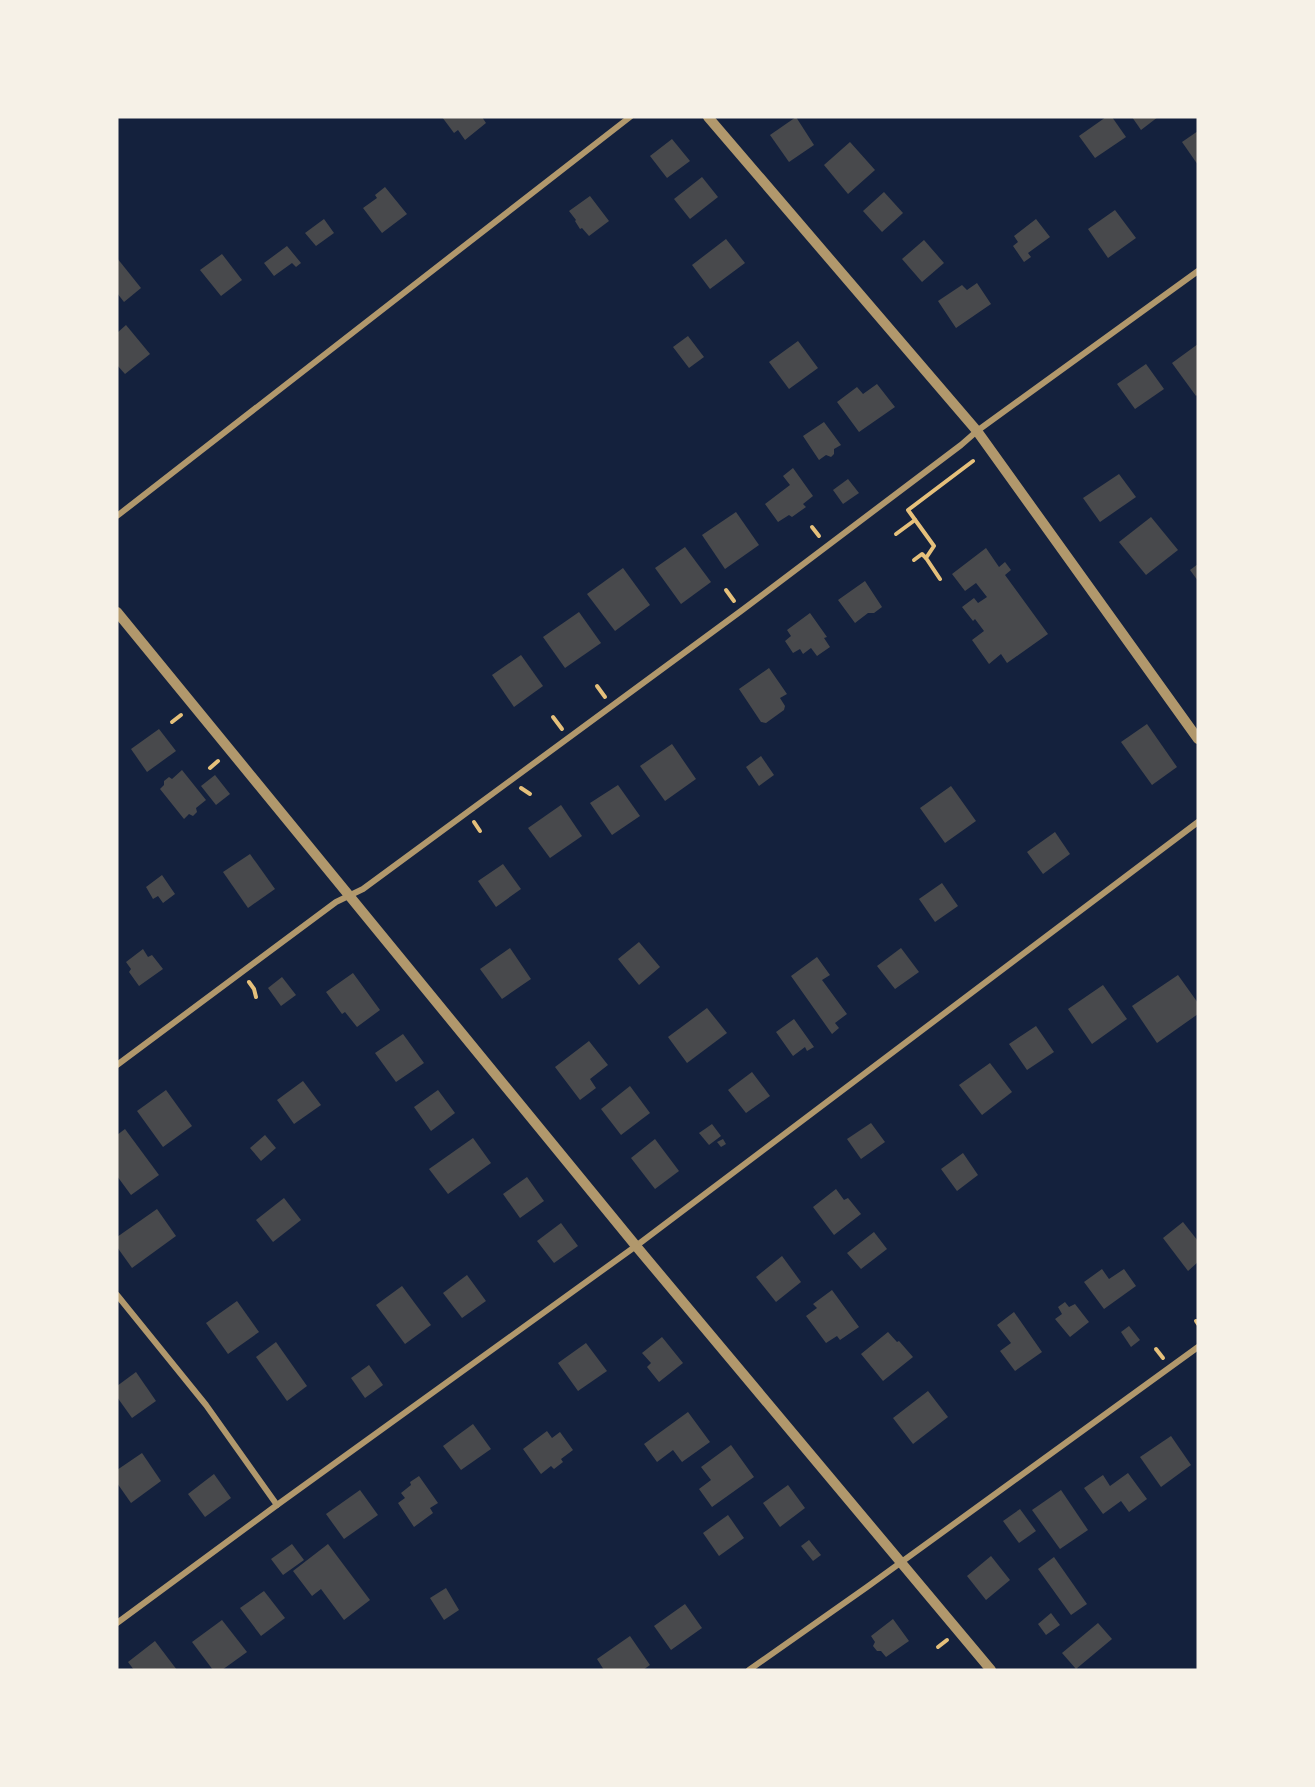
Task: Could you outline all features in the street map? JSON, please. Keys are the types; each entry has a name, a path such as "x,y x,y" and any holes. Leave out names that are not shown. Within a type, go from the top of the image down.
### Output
{"street":[{"path":"117,516 630,117"},
{"path":"708,117 977,431 1198,739"},
{"path":"117,1065 336,902 363,889 961,446 977,431 1198,271"},
{"path":"117,612 636,1246 991,1670"},
{"path":"117,1623 636,1246 1198,822"},
{"path":"117,1295 206,1405 277,1505"},
{"path":"748,1670 902,1562 1198,1347"}],"path":[{"path":"926,558 934,546 908,510 973,461"},
{"path":"896,534 915,520"},
{"path":"914,560 922,554 940,579"}],"building":[{"path":"442,117 482,117 486,123 465,140 458,130 454,133"},
{"path":"796,117 814,145 789,162 770,135"},
{"path":"1106,117 1112,117 1126,137 1095,158 1079,136"},
{"path":"1132,117 1158,117 1141,130"},
{"path":"1198,131 1198,165 1182,142"},
{"path":"672,139 690,161 667,178 650,156"},
{"path":"850,142 875,170 848,194 824,165"},
{"path":"702,177 718,197 690,219 674,199"},
{"path":"385,187 407,214 382,233 363,208 377,198 375,195"},
{"path":"884,192 903,213 882,232 863,211"},
{"path":"590,196 609,221 589,236 582,228 580,229 569,211"},
{"path":"1115,210 1136,238 1108,258 1088,229"},
{"path":"324,219 334,233 316,246 305,233"},
{"path":"1036,219 1050,237 1028,253 1031,257 1024,262 1013,246 1018,242 1014,236"},
{"path":"726,239 745,263 710,289 692,265"},
{"path":"924,240 944,263 922,282 902,259"},
{"path":"287,246 301,263 296,267 292,263 274,276 264,263"},
{"path":"222,254 242,280 221,296 200,270"},
{"path":"117,258 141,288 124,302 117,293"},
{"path":"977,283 991,304 956,328 938,301 962,285 967,290"},
{"path":"126,325 150,354 125,374 117,365 117,333"},
{"path":"688,336 704,357 689,368 673,347"},
{"path":"798,341 818,368 789,389 769,362"},
{"path":"1198,344 1198,394 1196,396 1172,363"},
{"path":"1146,364 1164,389 1135,409 1117,384"},
{"path":"877,384 895,407 859,432 837,402 857,387 863,394"},
{"path":"824,422 841,445 834,449 831,457 826,455 819,460 803,436"},
{"path":"793,468 813,496 803,504 806,507 792,517 789,515 778,522 765,504 790,485 783,476"},
{"path":"1119,474 1136,497 1100,522 1083,498"},
{"path":"848,479 859,493 843,504 833,490"},
{"path":"736,512 759,545 725,569 702,535"},
{"path":"1151,517 1178,550 1146,575 1119,542"},
{"path":"685,547 711,582 681,604 655,568"},
{"path":"986,548 999,567 1005,562 1011,570 1005,575 1048,634 1007,663 1001,654 989,664 972,640 984,631 962,607 974,598 978,603 987,597 976,583 965,591 952,574"},
{"path":"1198,564 1198,581 1190,570"},
{"path":"623,568 650,605 615,631 587,594"},
{"path":"865,581 882,607 874,613 868,613 855,623 838,600"},
{"path":"579,612 601,643 565,668 543,637"},
{"path":"810,613 827,637 824,638 830,647 817,656 811,648 803,654 800,649 793,653 785,641 791,636 787,630"},
{"path":"521,655 543,686 514,707 492,675"},
{"path":"769,668 787,694 780,698 785,706 784,710 766,723 761,722 739,689"},
{"path":"1147,724 1177,767 1152,785 1121,742"},
{"path":"159,729 176,751 147,772 131,749"},
{"path":"672,744 696,779 665,801 640,766"},
{"path":"761,756 774,775 759,786 746,767"},
{"path":"182,770 206,800 196,808 197,812 193,816 189,814 184,819 160,789 164,781 169,777 172,779"},
{"path":"215,775 230,794 216,805 201,786"},
{"path":"618,785 640,816 612,835 590,803"},
{"path":"951,786 976,821 945,843 920,808"},
{"path":"561,805 582,836 550,858 528,828"},
{"path":"1055,832 1070,854 1043,874 1027,852"},
{"path":"250,854 275,889 248,908 223,872"},
{"path":"503,864 521,889 496,907 478,881"},
{"path":"162,875 175,894 163,903 158,896 153,899 146,887"},
{"path":"942,883 958,906 935,922 919,899"},
{"path":"639,942 660,967 639,985 618,959"},
{"path":"510,948 531,979 502,999 480,969"},
{"path":"901,948 919,972 895,989 877,966"},
{"path":"143,949 148,957 152,955 163,969 139,986 129,972 131,969 126,962"},
{"path":"817,957 830,975 822,980 847,1014 835,1023 839,1028 832,1034 791,976"},
{"path":"353,973 380,1010 357,1027 345,1012 342,1014 326,992"},
{"path":"1178,975 1198,1003 1198,1014 1157,1043 1132,1006"},
{"path":"282,977 296,995 281,1006 268,988"},
{"path":"1103,985 1127,1019 1092,1044 1068,1009"},
{"path":"707,1008 727,1033 687,1063 668,1037"},
{"path":"794,1019 814,1047 807,1051 805,1047 793,1056 776,1032"},
{"path":"1036,1026 1054,1052 1027,1070 1009,1044"},
{"path":"403,1034 424,1063 396,1082 375,1053"},
{"path":"589,1041 608,1065 590,1079 596,1088 580,1100 555,1067"},
{"path":"990,1063 1012,1092 982,1115 959,1085"},
{"path":"752,1072 770,1096 746,1113 728,1090"},
{"path":"303,1081 321,1105 294,1124 277,1100"},
{"path":"630,1086 650,1113 621,1135 601,1109"},
{"path":"166,1090 192,1126 163,1147 137,1111"},
{"path":"438,1090 455,1113 431,1131 414,1107"},
{"path":"871,1123 885,1142 861,1159 847,1139"},
{"path":"712,1124 721,1136 709,1145 699,1133"},
{"path":"125,1129 159,1175 131,1195 117,1176 117,1135"},
{"path":"265,1135 276,1148 261,1161 250,1148"},
{"path":"473,1138 491,1163 448,1194 429,1169"},
{"path":"655,1139 679,1171 655,1189 631,1158"},
{"path":"723,1139 726,1144 721,1147 717,1142"},
{"path":"963,1153 978,1175 957,1191 941,1169"},
{"path":"527,1177 544,1201 520,1218 503,1194"},
{"path":"836,1189 844,1200 848,1198 861,1214 834,1235 813,1207"},
{"path":"284,1198 301,1220 273,1242 256,1220"},
{"path":"157,1209 176,1236 132,1268 117,1247 117,1237"},
{"path":"1183,1222 1198,1241 1198,1262 1188,1271 1163,1238"},
{"path":"561,1223 578,1246 554,1263 537,1241"},
{"path":"874,1232 887,1249 861,1269 847,1253"},
{"path":"782,1256 801,1282 776,1302 756,1277"},
{"path":"1102,1269 1109,1279 1124,1269 1136,1286 1104,1309 1084,1282"},
{"path":"467,1275 486,1301 462,1318 443,1293"},
{"path":"402,1286 431,1325 405,1344 376,1305"},
{"path":"832,1290 859,1327 840,1340 837,1336 826,1343 806,1316 817,1308 813,1304"},
{"path":"237,1301 259,1332 228,1354 206,1323"},
{"path":"1065,1302 1069,1307 1075,1304 1089,1322 1070,1337 1055,1319 1062,1314 1058,1307"},
{"path":"1014,1312 1042,1352 1015,1371 1000,1351 1011,1343 997,1325"},
{"path":"1129,1326 1140,1340 1131,1347 1121,1332"},
{"path":"888,1332 913,1357 883,1381 861,1354"},
{"path":"662,1337 683,1363 659,1382 647,1367 651,1363 642,1353"},
{"path":"276,1342 307,1386 287,1401 256,1357"},
{"path":"586,1343 607,1371 578,1391 558,1363"},
{"path":"369,1365 383,1385 365,1398 351,1378"},
{"path":"136,1372 156,1401 132,1418 117,1397 117,1386"},
{"path":"928,1391 948,1417 913,1444 893,1418"},
{"path":"688,1412 710,1442 682,1462 673,1450 657,1462 644,1444"},
{"path":"473,1424 491,1449 461,1470 443,1446"},
{"path":"547,1431 552,1438 560,1432 573,1450 561,1459 563,1462 554,1469 551,1466 541,1474 523,1449"},
{"path":"1171,1436 1191,1465 1161,1487 1140,1457"},
{"path":"731,1445 754,1477 712,1507 699,1489 711,1480 701,1467"},
{"path":"142,1453 161,1481 131,1503 117,1483 117,1470"},
{"path":"1128,1473 1147,1499 1129,1512 1121,1501 1103,1514 1084,1488 1103,1475 1110,1486"},
{"path":"214,1474 231,1498 205,1517 188,1494"},
{"path":"419,1476 438,1503 430,1508 433,1513 414,1527 398,1503 405,1498 401,1493 411,1485 410,1482"},
{"path":"788,1485 805,1508 780,1527 763,1503"},
{"path":"360,1490 378,1515 344,1539 326,1514"},
{"path":"1061,1490 1088,1530 1060,1549 1032,1510"},
{"path":"1020,1509 1036,1531 1019,1543 1003,1521"},
{"path":"728,1515 744,1538 719,1556 703,1533"},
{"path":"809,1540 821,1555 813,1561 801,1546"},
{"path":"292,1544 304,1560 283,1575 271,1559"},
{"path":"328,1544 370,1600 344,1620 321,1589 312,1596 293,1571"},
{"path":"991,1556 1010,1580 986,1600 967,1576"},
{"path":"1054,1557 1087,1604 1071,1615 1038,1569"},
{"path":"446,1588 459,1610 444,1620 430,1598"},
{"path":"264,1591 285,1618 261,1636 240,1608"},
{"path":"685,1604 702,1628 671,1650 654,1626"},
{"path":"1051,1613 1060,1625 1046,1635 1038,1624"},
{"path":"893,1619 909,1641 886,1657 873,1646 875,1642 871,1636"},
{"path":"222,1620 247,1652 222,1670 213,1670 192,1642"},
{"path":"1098,1623 1112,1639 1076,1669 1062,1653"},
{"path":"630,1636 650,1665 643,1670 604,1670 597,1659"},
{"path":"155,1641 177,1670 134,1670 128,1662"}]}
